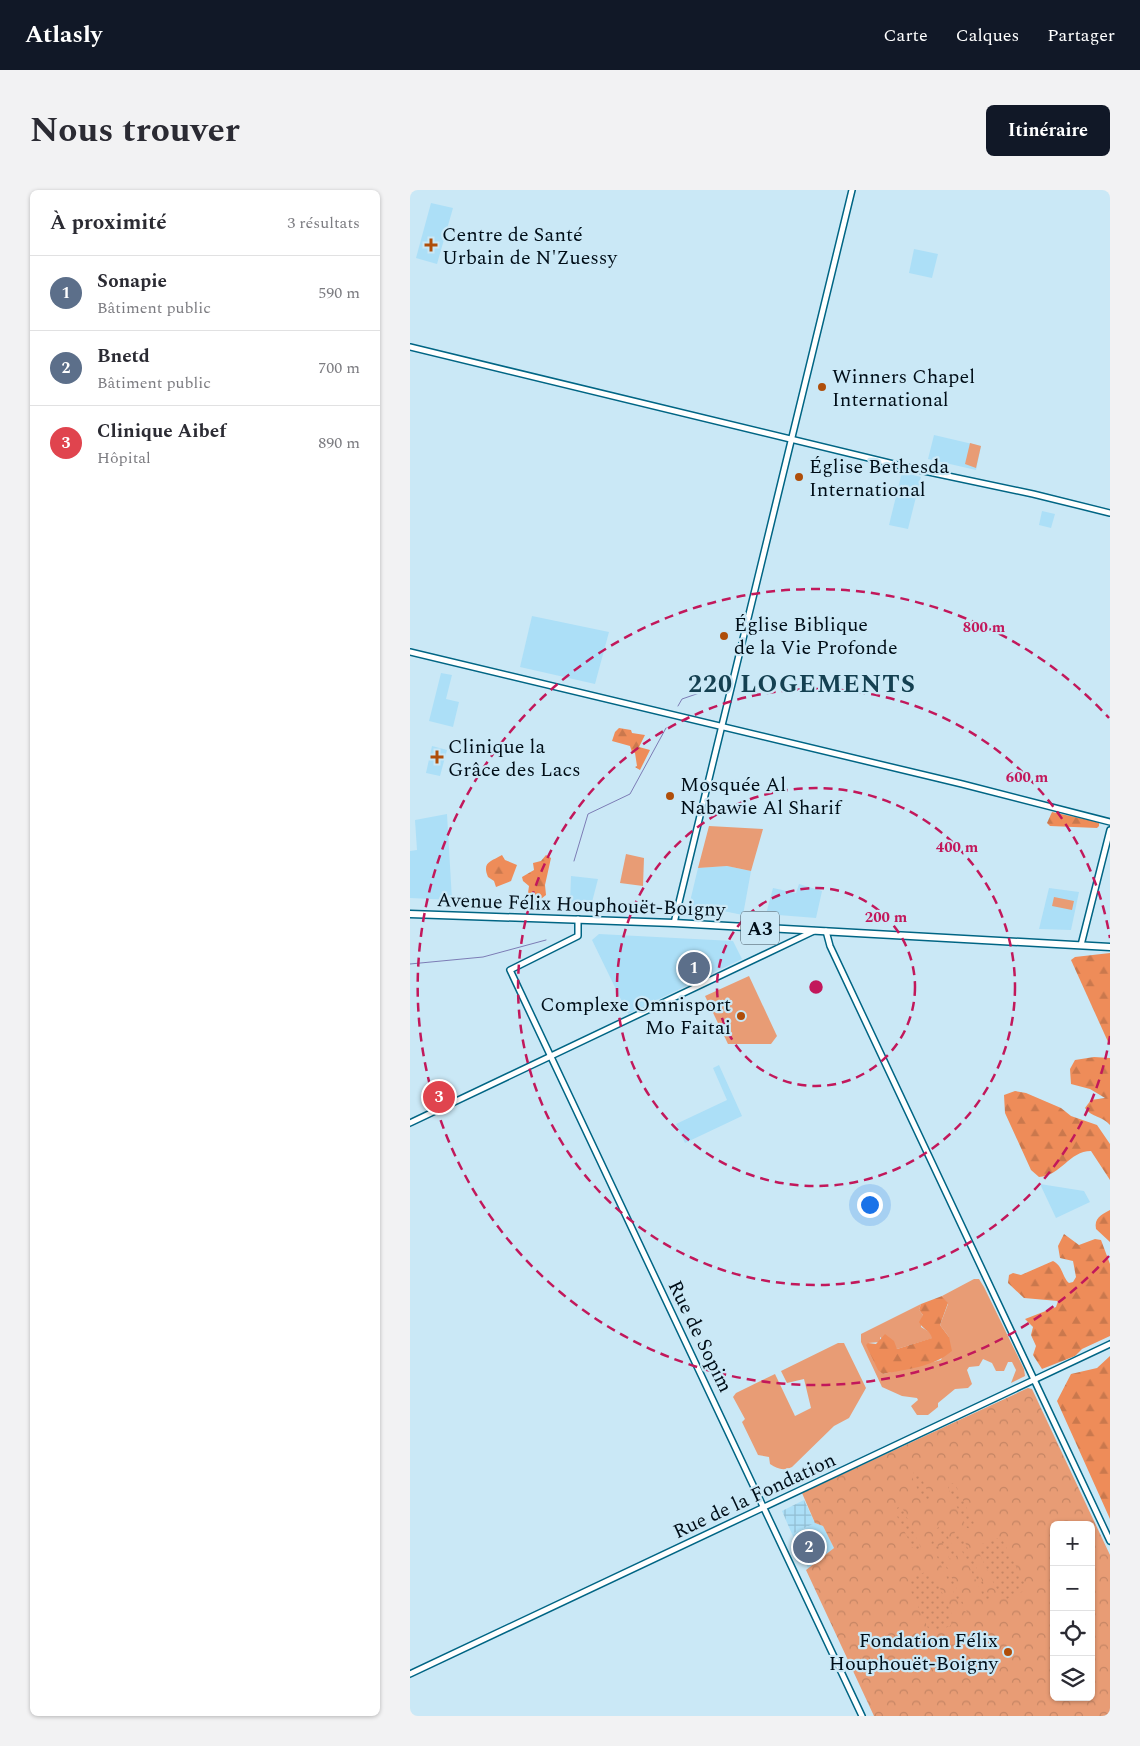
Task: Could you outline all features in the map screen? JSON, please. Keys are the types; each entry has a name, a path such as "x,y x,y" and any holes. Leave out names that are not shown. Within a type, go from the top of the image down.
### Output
{"highway":[{"name":"Avenue Félix Houphouët-Boigny","path":"410,914 674,923 1110,947"}],"street":[{"path":"674,923 852,190"},
{"path":"410,347 910,468 1033,494 1110,514"},
{"path":"410,652 1110,822"},
{"path":"1080,945 1110,830"},
{"name":"Rue de Sopim","path":"578,919 578,936 510,970 862,1716"},
{"path":"410,1123 814,931"},
{"path":"826,931 830,946 927,1155 1035,1379 1110,1541"},
{"name":"Rue de la Fondation","path":"410,1674 1110,1344"}],"shaded area":[{"path":"431,203 453,208 437,264 416,258"},
{"path":"914,249 938,254 932,278 909,273"},
{"path":"934,435 981,446 976,470 928,459"},
{"path":"902,472 921,477 908,529 889,525"},
{"path":"1042,511 1055,514 1051,528 1039,525"},
{"path":"532,616 609,632 595,684 520,667"},
{"path":"441,673 452,675 446,699 459,702 453,727 429,721"},
{"name":"Clinique la Grâce des Lacs","path":"432,746 447,750 440,776 426,773"},
{"path":"447,814 452,900 410,898 410,851 417,850 415,820"},
{"path":"727,866 751,871 743,915 718,910 688,910 698,868"},
{"path":"571,876 598,879 591,906 570,904"},
{"path":"799,884 822,891 816,918 766,914 773,888 796,893"},
{"path":"1049,888 1079,892 1071,930 1039,929"},
{"path":"599,934 733,941 742,959 628,1014 592,940"},
{"path":"719,1065 742,1116 685,1143 676,1124 727,1100 713,1068"},
{"path":"1040,1184 1084,1191 1090,1202 1056,1218"},
{"path":"804,1500 815,1523 792,1534 782,1511"},
{"path":"815,1523 823,1526 834,1548 808,1568 792,1534"}],"green space":[{"path":"970,443 981,446 976,468 965,464"},
{"path":"619,728 645,735 639,747 650,750 640,770 635,767 637,766 635,753 632,752 630,746 612,741 615,732"},
{"path":"1052,812 1093,821 1099,823 1099,826 1097,828 1050,826 1047,823"},
{"path":"709,826 763,829 751,871 727,866 698,868"},
{"path":"626,854 644,858 643,886 620,883"},
{"path":"502,855 505,860 517,865 511,881 496,887 494,881 488,877 486,868 488,863"},
{"path":"546,855 551,858 545,885 546,895 537,902 533,902 528,893 529,886 523,881 522,877 534,870 533,863 541,861"},
{"path":"1054,897 1074,901 1072,910 1052,906"},
{"path":"1110,953 1109,1044 1071,960 1075,957"},
{"name":"Complexe Omnisport Mo Faitai","path":"749,976 777,1036 771,1044 728,1044 705,996"},
{"path":"1094,1057 1110,1058 1110,1125 1085,1108 1091,1100 1105,1098 1090,1089 1071,1084 1070,1069 1075,1060"},
{"path":"1015,1091 1026,1093 1061,1108 1071,1116 1097,1125 1110,1144 1110,1180 1091,1151 1077,1155 1047,1176 1039,1177 1031,1170 1005,1113 1004,1095"},
{"path":"1110,1210 1110,1242 1096,1229 1096,1222 1099,1217"},
{"path":"1064,1234 1079,1245 1095,1239 1101,1240 1110,1264 1110,1336 1082,1349 1075,1356 1042,1369 1033,1355 1036,1346 1031,1335 1033,1327 1025,1319 1056,1307 1058,1301 1024,1298 1008,1283 1009,1275 1013,1273 1021,1275 1053,1261 1059,1266 1069,1283 1073,1282 1076,1277 1073,1261 1060,1258 1058,1246"},
{"path":"974,1279 979,1279 984,1287 1024,1369 1025,1376 1011,1383 1016,1370 1012,1362 1008,1362 1004,1371 996,1371 992,1363 983,1359 979,1366 969,1367 967,1370 972,1384 968,1388 955,1389 938,1403 938,1407 928,1415 917,1415 911,1406 918,1400 917,1398 902,1396 882,1387 861,1342 861,1334 921,1304 919,1310 923,1315 921,1327 931,1333 933,1338 897,1349 880,1337 880,1342 868,1343 883,1374 941,1360 949,1337 940,1325 948,1304 942,1296"},
{"path":"942,1296 948,1303 940,1325 949,1337 952,1351 937,1361 919,1367 883,1374 878,1370 866,1345 868,1343 876,1344 885,1334 894,1341 897,1349 932,1338 930,1333 919,1322 923,1315 919,1310 921,1304"},
{"path":"838,1343 844,1343 866,1388 849,1418 834,1426 792,1467 781,1469 770,1464 769,1457 758,1455 742,1422 745,1419 733,1397 736,1393 775,1374 795,1416 811,1408 804,1379 787,1383 781,1371"},
{"path":"1110,1356 1110,1519 1057,1401 1071,1374 1097,1368"},
{"path":"1028,1388 1032,1389 1094,1521 1050,1521 1050,1701 1095,1701 1095,1523 1110,1555 1110,1716 874,1716 806,1570 834,1548 823,1526 815,1523 802,1493"},
{"path":"914,1472 919,1473 931,1498 929,1503 923,1501 912,1477"},
{"path":"950,1483 955,1484 974,1523 973,1529 967,1528 948,1488"},
{"path":"898,1507 903,1509 921,1548 918,1552 914,1551 895,1512"},
{"path":"940,1525 943,1526 957,1555 953,1560 949,1558 936,1530"},
{"path":"956,1530 960,1531 990,1598 988,1602 985,1600 954,1534"},
{"path":"996,1538 1003,1541 1025,1584 1022,1592 1007,1599 1000,1596 979,1553 982,1544"},
{"path":"932,1541 936,1542 967,1612 962,1610 931,1544"},
{"path":"925,1572 934,1575 954,1619 950,1626 935,1632 928,1628 909,1587 912,1578"}],"waterway":[{"path":"678,706 682,699 708,690 719,682"},
{"path":"574,861 588,814 630,794 666,728"},
{"path":"410,964 483,957 546,940"}],"place":[{"name":"Centre de Santé Urbain de N'Zuessy","path":"431,245"},
{"name":"Winners Chapel International","path":"822,387"},
{"name":"Église Bethesda International","path":"799,477"},
{"name":"Église Biblique de la Vie Profonde","path":"724,636"},
{"name":"Clinique la Grâce des Lacs","path":"437,757"},
{"name":"Mosquée Al Nabawie Al Sharif","path":"670,796"},
{"name":"Sonapie","path":"694,968"},
{"name":"Complexe Omnisport Mo Faitai","path":"741,1016"},
{"name":"Clinique Aibef","path":"439,1097"},
{"name":"Bnetd","path":"809,1547"},
{"name":"Fondation Félix Houphouët-Boigny","path":"1008,1652"}],"district":[{"name":"220 LOGEMENTS","path":"802,683"}]}
